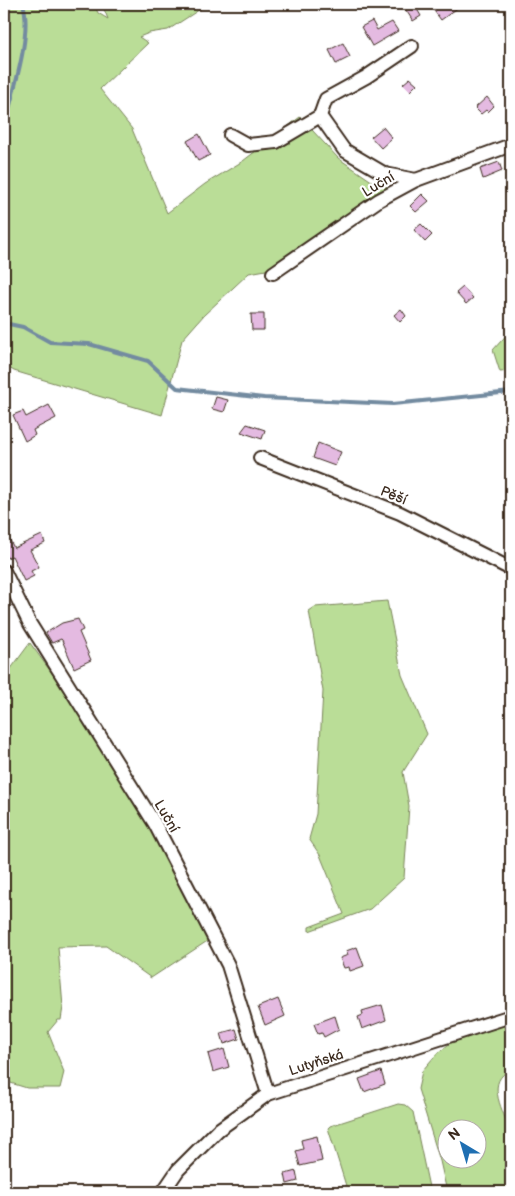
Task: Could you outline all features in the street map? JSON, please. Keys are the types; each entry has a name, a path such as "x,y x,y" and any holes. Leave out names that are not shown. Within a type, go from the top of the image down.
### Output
{"street":[{"path":"230,135 248,145 276,142 320,116 326,99 366,77 412,46"},
{"path":"320,116 344,150 385,174 416,180"},
{"name":"Luční","path":"273,273 379,200 416,180 511,144"},
{"name":"Pěší","path":"260,458 400,513 511,568"},
{"name":"Luční","path":"4,571 30,624 155,824 228,965 268,1094"},
{"name":"Lutyňská","path":"162,1192 178,1170 218,1130 268,1094 511,1016"}],"green space":[{"path":"4,4 94,4 98,13 108,19 104,4 208,4 168,30 149,33 139,37 148,43 100,89 132,129 167,213 205,184 243,161 300,117 338,158 376,184 396,189 277,268 249,273 204,315 182,340 162,415 14,371 4,365"},
{"path":"511,330 511,371 500,372 493,350"},
{"path":"387,601 402,675 427,734 403,772 409,806 404,878 370,909 309,931 309,927 344,914 320,855 309,839 316,814 323,691 309,611 315,607"},
{"path":"30,643 67,694 85,726 147,816 212,938 151,978 106,946 58,947 63,1007 61,1020 58,1020 48,1032 64,1072 60,1088 27,1088 4,1081 4,678"},
{"path":"511,1023 511,1070 503,1074 497,1087 499,1102 511,1128 511,1192 447,1192 442,1168 488,1168 488,1118 438,1118 438,1154 418,1089 422,1071 450,1043"},
{"path":"398,1104 405,1105 413,1112 430,1192 344,1192 347,1189 328,1128"}],"building":[{"path":"402,4 414,4 421,16 413,21"},
{"path":"437,4 463,4 441,20 432,8"},
{"path":"372,21 377,30 392,22 398,31 372,46 361,27"},
{"path":"343,43 350,57 336,64 329,50"},
{"path":"410,78 417,84 410,91 403,84"},
{"path":"487,97 494,106 488,112 486,110 481,114 475,108"},
{"path":"383,127 392,138 381,148 371,137"},
{"path":"199,134 210,155 198,161 187,141"},
{"path":"499,162 502,171 483,179 480,169"},
{"path":"422,194 429,201 416,212 410,206"},
{"path":"421,224 432,235 425,242 414,230"},
{"path":"463,287 473,298 466,304 456,293"},
{"path":"401,309 406,316 400,322 394,315"},
{"path":"251,314 264,314 264,330 252,330"},
{"path":"216,397 228,400 224,412 212,409"},
{"path":"49,405 56,418 33,430 35,435 25,441 13,415 23,411 26,417"},
{"path":"247,424 265,430 262,439 241,432"},
{"path":"318,443 341,452 335,466 313,458"},
{"path":"4,529 14,548 42,535 45,543 30,550 39,567 31,571 34,576 24,581 12,556 7,558 4,552"},
{"path":"78,619 83,630 79,632 91,660 74,668 62,640 52,643 46,633 62,623"},
{"path":"357,947 364,966 350,971 349,967 344,968 340,958 348,955 346,951"},
{"path":"278,999 285,1016 265,1025 258,1007"},
{"path":"382,1005 386,1020 362,1029 358,1017 363,1015 362,1011"},
{"path":"335,1016 339,1029 324,1037 322,1033 318,1034 314,1024"},
{"path":"236,1029 239,1039 224,1044 221,1033"},
{"path":"224,1049 229,1067 213,1072 208,1054"},
{"path":"381,1071 385,1084 364,1092 359,1079"},
{"path":"317,1136 322,1161 300,1166 296,1151 303,1149 301,1140"},
{"path":"296,1171 298,1181 287,1184 285,1174"}],"waterway":[{"path":"4,129 23,48 25,32 23,4"},
{"path":"4,323 23,327 50,342 89,344 148,361 177,388 264,398 393,404 511,392"}]}
